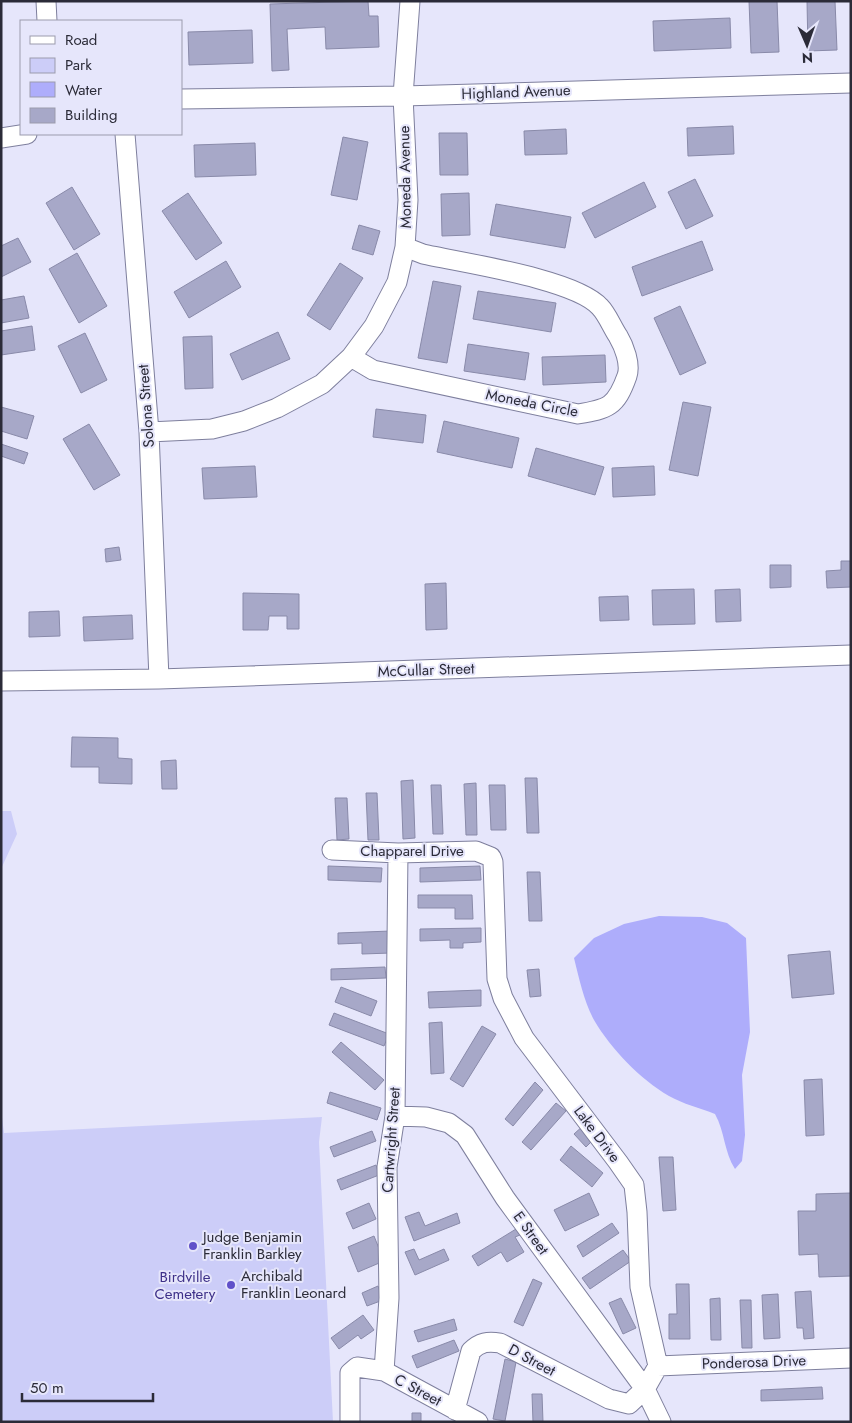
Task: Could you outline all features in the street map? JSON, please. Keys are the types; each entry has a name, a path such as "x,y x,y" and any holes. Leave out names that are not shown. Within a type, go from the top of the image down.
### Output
{"street":[{"path":"46,1 47,20"},
{"name":"Moneda Avenue","path":"149,432 212,429 244,421 277,408 322,384 352,357 374,326 397,282 406,247 408,200 403,96 410,1"},
{"name":"Highland Avenue","path":"182,99 403,96 851,83"},
{"path":"1,138 20,135"},
{"name":"Solona Street","path":"125,135 149,432 159,679"},
{"name":"Moneda Circle","path":"352,357 372,370 578,414 604,410 621,393 628,370 623,344 600,307 578,291 546,281 423,254 406,247"},
{"name":"McCullar Street","path":"1,681 159,679 851,655"},
{"name":"Chapparel Drive","path":"332,850 398,853 476,851 491,857"},
{"name":"Cartwright Street","path":"384,1372 389,1298 387,1167 395,1116 398,853"},
{"name":"Lake Drive","path":"491,857 493,862 497,979 508,1012 524,1038 634,1186 640,1287 658,1366"},
{"name":"E Street","path":"395,1116 426,1117 448,1123 465,1135 505,1198 645,1389"},
{"name":"D Street","path":"455,1410 471,1351 478,1344 490,1341 500,1343 609,1399 629,1404 645,1389"},
{"name":"Ponderosa Drive","path":"658,1366 851,1358"},
{"path":"658,1366 645,1389 661,1422"},
{"path":"350,1422 350,1373 357,1368 384,1372"},
{"name":"C Street","path":"384,1372 478,1422"}],"green space":[{"path":"1,811 11,811 17,834 1,869"},
{"name":"Birdville Cemetery","path":"1,1110 4,1133 322,1117 319,1142 333,1422 1,1422"}],"water":[{"path":"659,916 702,917 727,923 746,938 750,1032 742,1075 745,1135 742,1161 735,1169 715,1114 669,1096 647,1081 627,1063 594,1020 582,990 574,958 594,938 624,924"}],"building":[{"path":"368,1 369,16 378,16 379,47 326,49 325,27 287,29 289,70 272,71 270,4"},
{"path":"749,1 777,1 779,52 751,53"},
{"path":"807,1 835,1 837,50 808,51"},
{"path":"730,18 731,48 654,51 653,21"},
{"path":"252,30 253,63 189,65 188,32"},
{"path":"733,126 734,154 688,156 687,128"},
{"path":"566,129 567,154 525,155 524,131"},
{"path":"439,133 467,133 468,175 440,175"},
{"path":"343,137 368,142 357,200 331,195"},
{"path":"255,143 256,175 195,177 194,145"},
{"path":"695,179 713,216 686,229 668,192"},
{"path":"644,182 656,207 595,238 582,213"},
{"path":"72,187 100,234 74,250 46,203"},
{"path":"188,193 222,243 196,260 162,211"},
{"path":"469,193 470,235 442,236 441,194"},
{"path":"496,204 571,217 565,248 490,235"},
{"path":"359,225 380,231 373,255 352,249"},
{"path":"18,238 31,262 1,277 1,246"},
{"path":"702,241 713,270 642,296 632,267"},
{"path":"77,253 107,306 79,323 49,269"},
{"path":"226,261 241,287 189,318 174,292"},
{"path":"340,263 363,278 330,330 307,315"},
{"path":"433,281 461,286 447,363 418,358"},
{"path":"478,291 556,303 551,332 473,319"},
{"path":"24,296 29,318 1,323 1,300"},
{"path":"680,306 706,363 680,375 654,318"},
{"path":"32,326 35,350 1,355 1,331"},
{"path":"278,332 290,359 242,380 230,354"},
{"path":"85,333 107,380 81,393 58,346"},
{"path":"212,336 213,388 185,389 183,337"},
{"path":"468,344 529,353 525,380 464,371"},
{"path":"605,355 606,382 543,385 542,357"},
{"path":"683,402 711,407 698,476 669,470"},
{"path":"1,407 34,416 27,439 1,431"},
{"path":"376,409 426,415 423,443 373,437"},
{"path":"444,421 519,438 512,468 437,452"},
{"path":"89,424 120,475 94,490 63,439"},
{"path":"1,444 28,453 24,464 1,456"},
{"path":"536,448 604,467 595,495 528,476"},
{"path":"255,466 257,497 204,499 202,468"},
{"path":"654,466 655,495 613,497 612,468"},
{"path":"119,547 121,560 106,562 105,549"},
{"path":"841,561 851,561 851,587 827,588 826,571 841,570"},
{"path":"770,565 791,565 791,587 770,588"},
{"path":"446,583 447,629 426,630 425,584"},
{"path":"694,589 695,624 653,625 652,590"},
{"path":"740,589 741,621 716,622 715,590"},
{"path":"243,593 299,594 299,629 287,629 287,616 269,616 268,630 243,630"},
{"path":"628,596 629,620 600,621 599,597"},
{"path":"59,611 60,636 29,637 29,612"},
{"path":"132,615 133,639 84,641 83,617"},
{"path":"72,737 118,738 118,758 132,759 132,784 99,783 99,767 71,767"},
{"path":"176,760 177,789 162,789 161,761"},
{"path":"525,778 537,778 539,833 527,833"},
{"path":"413,780 415,838 403,839 401,781"},
{"path":"476,783 477,835 466,835 464,784"},
{"path":"431,785 441,785 443,834 433,834"},
{"path":"489,785 505,785 506,830 491,830"},
{"path":"366,793 377,793 379,840 368,840"},
{"path":"335,798 347,798 349,839 337,840"},
{"path":"328,866 382,868 381,882 328,880"},
{"path":"480,866 481,880 420,882 420,868"},
{"path":"527,872 540,872 542,921 529,921"},
{"path":"418,895 472,895 473,919 455,919 455,908 418,908"},
{"path":"481,928 481,942 463,943 463,948 450,948 450,940 420,941 420,929"},
{"path":"391,931 391,953 362,954 362,943 338,944 338,933"},
{"path":"830,951 834,994 792,998 788,955"},
{"path":"385,967 386,978 331,980 331,969"},
{"path":"539,969 541,996 530,997 527,970"},
{"path":"341,987 377,1001 371,1016 335,1002"},
{"path":"481,990 481,1006 429,1008 428,992"},
{"path":"334,1013 389,1034 384,1046 329,1025"},
{"path":"442,1022 444,1073 431,1074 429,1023"},
{"path":"482,1026 496,1034 463,1087 450,1079"},
{"path":"341,1042 384,1080 375,1090 332,1052"},
{"path":"822,1079 824,1135 806,1136 804,1080"},
{"path":"535,1082 543,1090 513,1126 505,1119"},
{"path":"330,1092 381,1108 377,1120 327,1103"},
{"path":"556,1103 566,1111 531,1150 522,1142"},
{"path":"584,1125 596,1137 586,1147 574,1134"},
{"path":"372,1131 376,1141 334,1157 330,1147"},
{"path":"571,1146 603,1173 592,1187 560,1160"},
{"path":"659,1157 673,1157 676,1210 663,1211"},
{"path":"376,1165 379,1175 341,1190 337,1180"},
{"path":"589,1193 599,1215 565,1231 554,1210"},
{"path":"851,1193 851,1276 819,1277 818,1254 799,1255 798,1211 816,1211 816,1194"},
{"path":"369,1203 376,1219 353,1229 346,1213"},
{"path":"419,1212 425,1226 457,1213 460,1223 414,1241 405,1217"},
{"path":"612,1223 619,1233 583,1257 577,1246"},
{"path":"516,1229 520,1235 515,1237 524,1252 507,1262 501,1252 478,1266 472,1256"},
{"path":"374,1236 384,1261 358,1272 348,1247"},
{"path":"414,1249 419,1260 444,1249 449,1260 415,1275 405,1252"},
{"path":"623,1250 631,1261 590,1289 582,1278"},
{"path":"533,1279 542,1283 523,1326 514,1322"},
{"path":"676,1284 689,1284 690,1339 669,1339 669,1314 677,1314"},
{"path":"378,1286 383,1300 367,1306 362,1293"},
{"path":"811,1291 814,1338 804,1339 803,1328 797,1328 795,1292"},
{"path":"778,1294 780,1338 764,1339 762,1295"},
{"path":"621,1298 636,1328 623,1334 609,1303"},
{"path":"720,1298 721,1340 711,1340 710,1299"},
{"path":"740,1300 751,1300 752,1348 742,1348"},
{"path":"363,1315 374,1330 361,1339 358,1335 339,1349 331,1338"},
{"path":"454,1319 457,1330 418,1342 414,1331"},
{"path":"454,1340 459,1351 417,1368 412,1356"},
{"path":"505,1359 516,1362 505,1421 493,1419"},
{"path":"822,1387 823,1399 761,1401 761,1390"},
{"path":"532,1394 542,1394 543,1422 533,1422"},
{"path":"412,1413 421,1413 421,1422 412,1422"}],"place":[{"name":"Judge Benjamin Franklin Barkley","path":"193,1246"},
{"name":"Archibald Franklin Leonard","path":"231,1285"}]}
